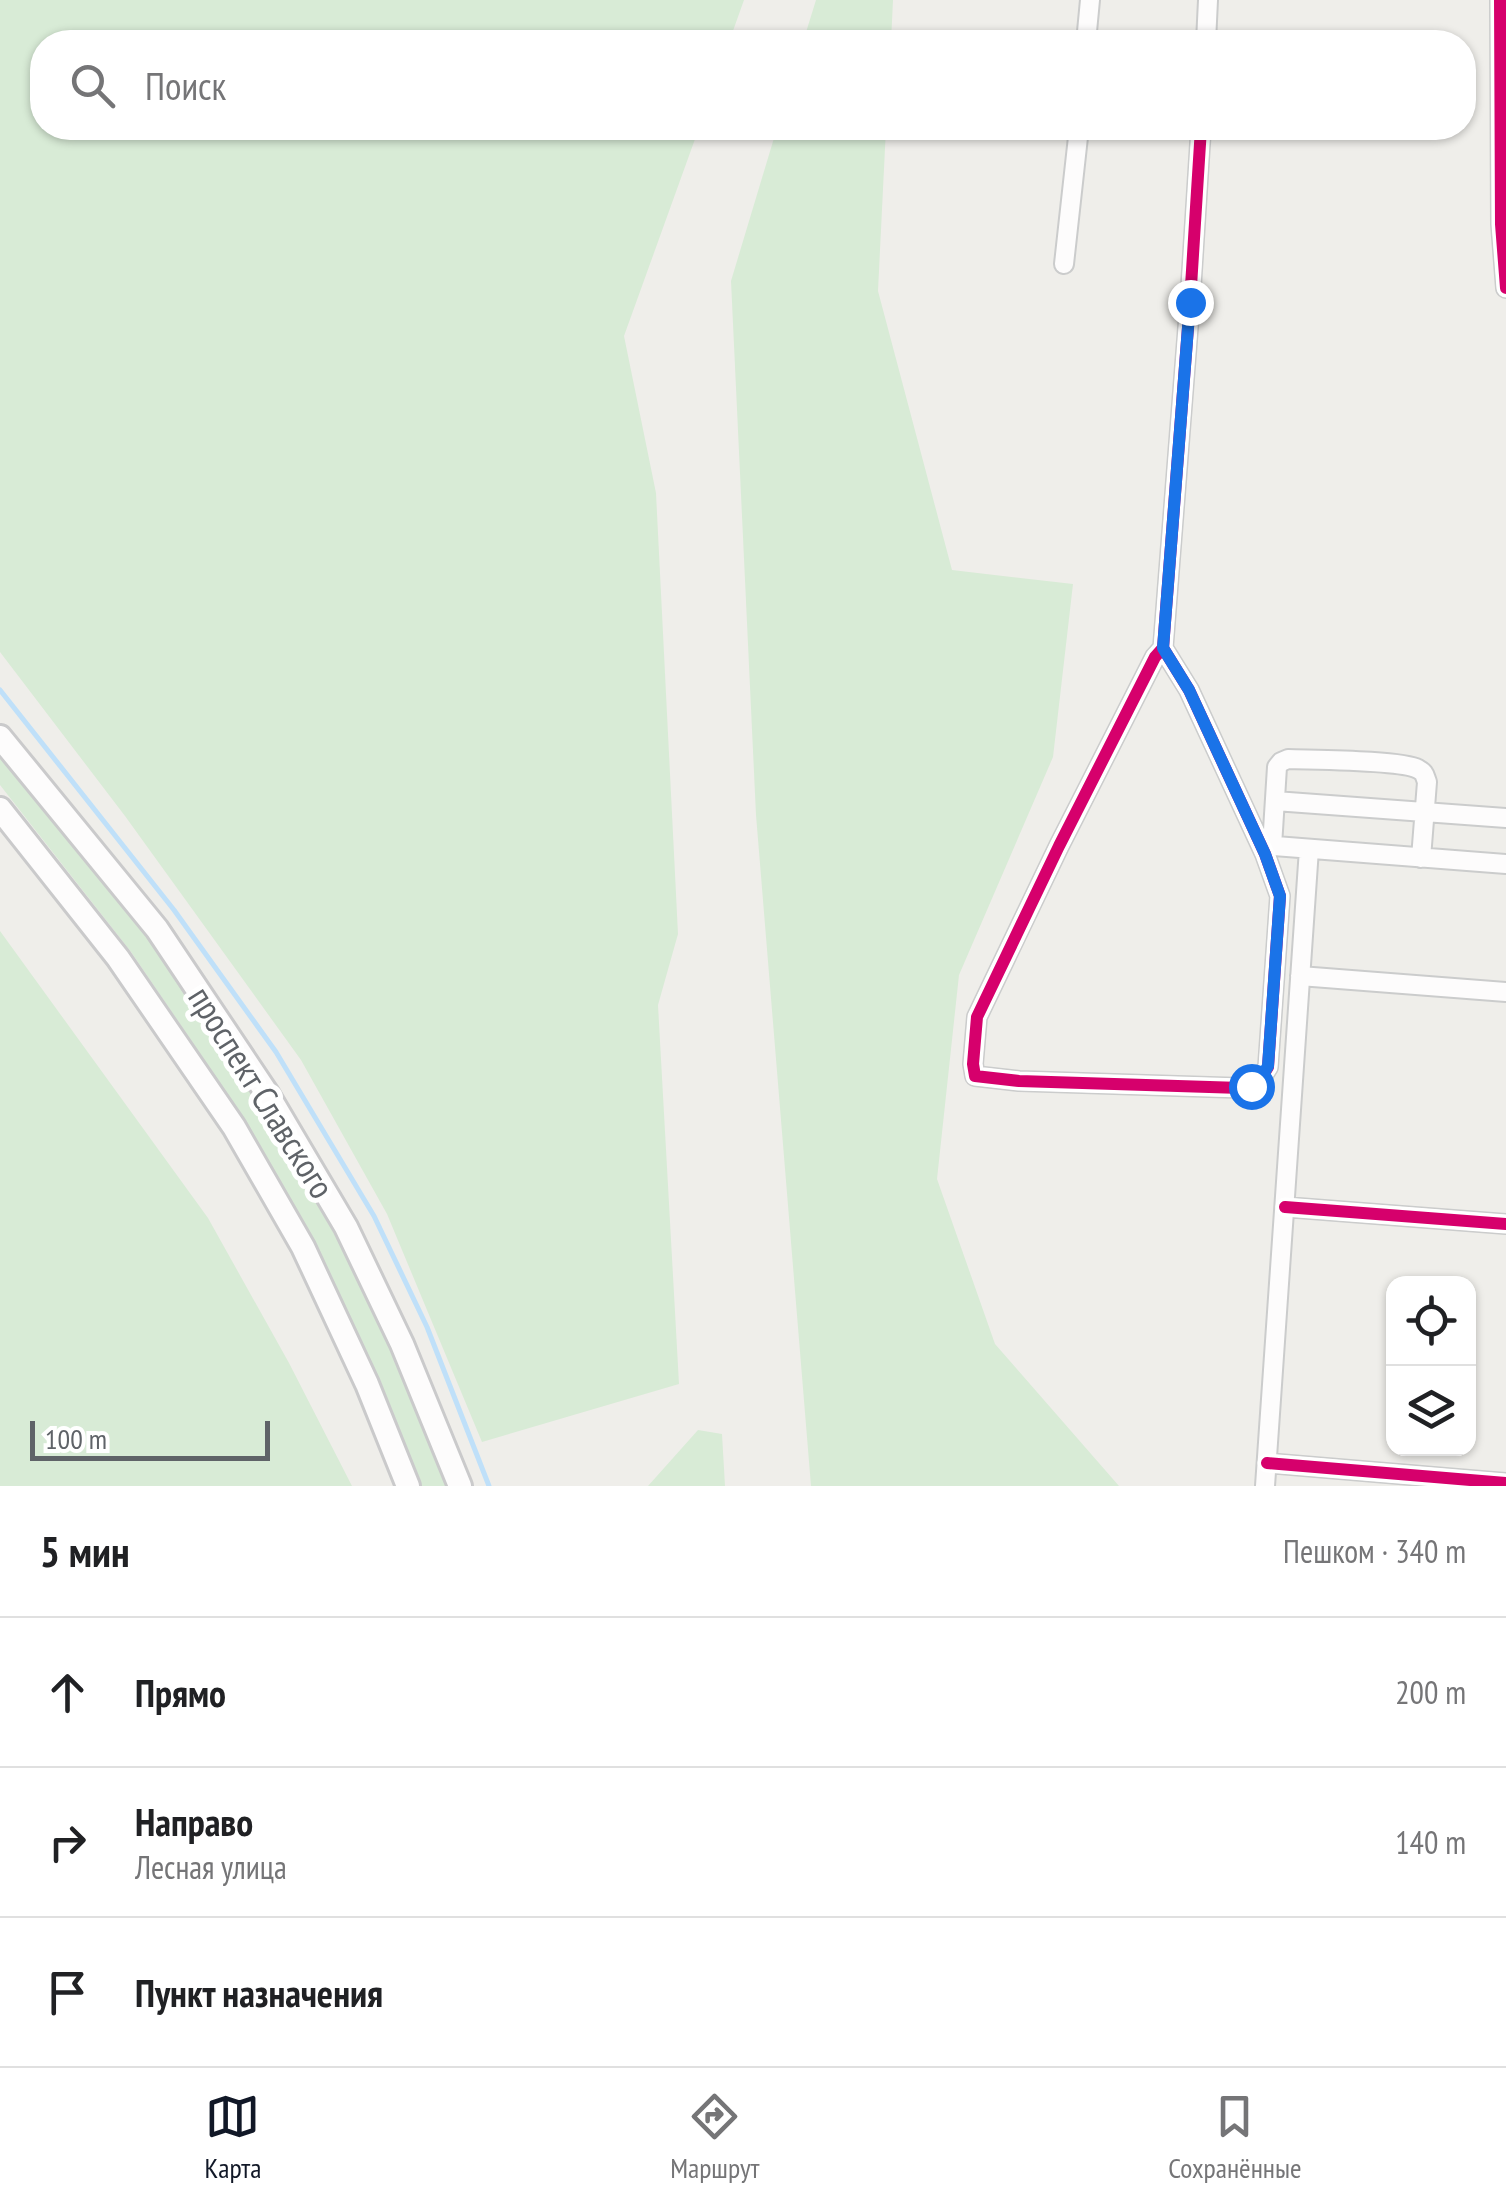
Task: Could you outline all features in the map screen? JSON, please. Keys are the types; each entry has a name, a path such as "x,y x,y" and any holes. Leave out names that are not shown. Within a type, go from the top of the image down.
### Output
{"main road":[{"name":"проспект Славского","path":"0,737 157,928 268,1094 346,1228 402,1344 460,1486"},
{"name":"проспект Славского","path":"0,809 118,958 234,1127 303,1247 367,1384 408,1486"}],"street":[{"path":"1087,30 1090,0"},
{"path":"1207,30 1208,0"},
{"path":"1500,0 1500,224 1506,288"},
{"path":"1064,264 1078,140"},
{"path":"1163,648 1059,846 976,1018 974,1076 1240,1088 1251,1086 1268,1066 1280,896 1267,846 1189,690 1163,648 1200,140"},
{"path":"1267,846 1276,801 1277,767 1281,762 1288,759 1397,764 1423,772 1427,782 1421,858"},
{"path":"1276,801 1506,818"},
{"path":"1267,846 1506,864"},
{"path":"1265,1486 1309,849"},
{"path":"1300,976 1506,992"},
{"path":"1285,1206 1506,1224"},
{"path":"1266,1463 1506,1483"}],"green space":[{"path":"0,0 744,0 733,30 30,30 30,140 695,140 624,336 656,493 678,934 658,1005 679,1384 482,1442 387,1214 301,1060 125,816 0,652"},
{"path":"816,0 893,0 892,30 807,30"},
{"path":"773,140 885,140 878,291 952,570 1073,584 1053,757 959,975 937,1179 995,1344 1119,1486 811,1486 756,815 731,281"},
{"path":"0,756 152,944 264,1109 336,1237 401,1369 447,1486 421,1486 380,1380 315,1245 245,1120 131,952 0,785"},
{"path":"0,931 208,1218 352,1486 0,1486"},
{"path":"698,1430 722,1434 725,1486 648,1486"}],"waterway":[{"path":"0,690 174,910 276,1052 374,1216 427,1327 489,1486"}],"cycle path":[{"path":"1500,0 1501,224 1506,288"},
{"path":"1163,648 1200,140"},
{"path":"1163,648 1189,690 1265,854 1280,896 1268,1067 1257,1081 1241,1088 1019,1081 975,1076 977,1017 1059,846 1163,648"},
{"path":"1285,1207 1506,1224"},
{"path":"1267,1463 1506,1483"}],"route":[{"path":"1190,302 1163,648 1189,690 1265,854 1280,896 1268,1066 1251,1086"}]}
